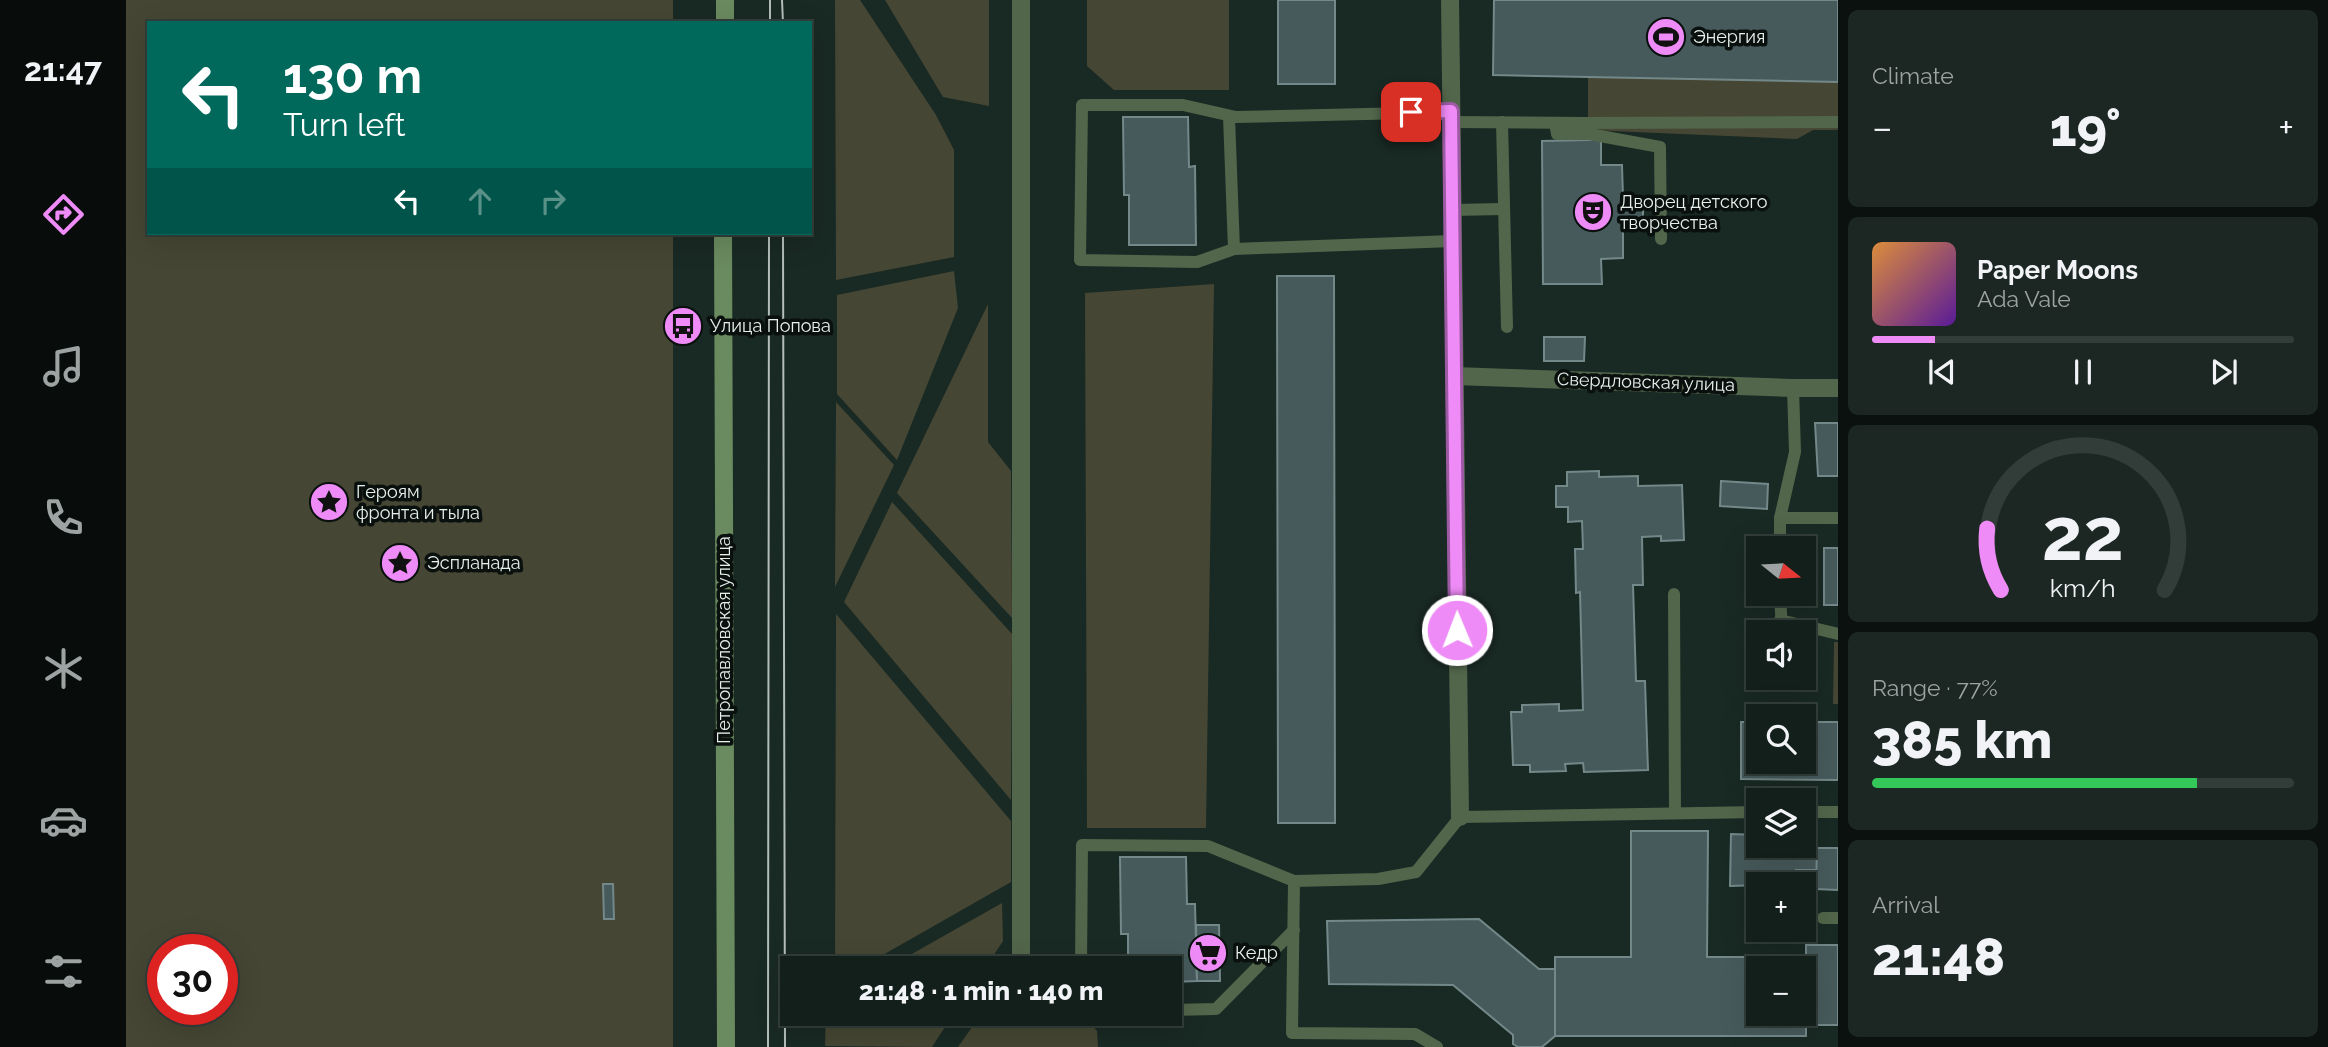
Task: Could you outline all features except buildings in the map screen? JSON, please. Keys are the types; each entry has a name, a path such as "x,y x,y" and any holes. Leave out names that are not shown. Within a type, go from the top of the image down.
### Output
{"main road":[{"path":"724,21 725,0"},
{"name":"Петропавловская улица","path":"723,235 726,1047"}],"street":[{"path":"1021,0 1021,956"},
{"path":"1450,0 1460,817"},
{"name":"Свердловская улица","path":"1454,376 1838,388"}],"lane":[{"path":"1453,241 1234,249 1198,262 1080,260 1082,105 1183,105 1229,117 1451,117 1555,123 1838,122"},
{"path":"1229,117 1234,249"},
{"path":"1502,122 1507,327"},
{"path":"1555,123 1558,134 1589,134 1660,147 1661,239"},
{"path":"1452,210 1504,209"},
{"path":"1780,536 1780,519 1795,453 1793,388"},
{"path":"1780,519 1838,518"},
{"path":"1674,594 1675,813"},
{"path":"1816,631 1838,634"},
{"path":"1081,956 1082,845 1208,846 1294,881 1378,879 1416,872 1460,817 1746,812"},
{"path":"1816,812 1838,812"},
{"path":"1294,881 1292,1033 1415,1034 1437,1047"},
{"path":"1823,918 1838,918"},
{"path":"1182,1010 1216,1009 1294,930"}],"green space":[{"name":"Эспланада","path":"126,0 673,0 673,21 147,21 147,235 673,235 673,1047 126,1047"},
{"path":"835,0 860,0 936,115 954,150 954,257 836,280"},
{"path":"885,0 989,0 989,106 943,97"},
{"path":"1087,0 1229,0 1229,90 1114,90 1087,66"},
{"name":"Энергия","path":"1494,0 1838,0 1838,130 1813,130 1797,139 1588,130 1588,77 1493,75"},
{"path":"954,271 958,308 897,460 837,394 837,295"},
{"path":"1214,284 1206,828 1087,828 1085,293"},
{"path":"988,304 988,442 1011,471 1012,618 897,493"},
{"path":"836,402 894,465 835,587"},
{"path":"892,502 1012,634 1011,800 844,602"},
{"path":"836,614 1011,821 1011,882 881,956 835,956"},
{"path":"1834,642 1838,642 1838,704 1833,704"},
{"path":"1002,903 1003,941 993,956 908,956"},
{"path":"826,1026 946,1026 932,1047 825,1046"},
{"path":"973,1026 1093,1026 1097,1031 1098,1047 958,1047"}],"tram line":[{"path":"770,0 770,21"},
{"path":"782,0 783,21"},
{"path":"768,1047 769,235"},
{"path":"783,235 785,1047"}],"place":[{"name":"Энергия","path":"1666,37"},
{"name":"Дворец детского творчества","path":"1593,212"},
{"name":"Улица Попова","path":"683,326"},
{"name":"Героям фронта и тыла","path":"329,502"},
{"name":"Эспланада","path":"400,563"},
{"name":"Кедр","path":"1208,953"}],"route":[{"path":"1411,112 1451,111 1457,630"}]}
